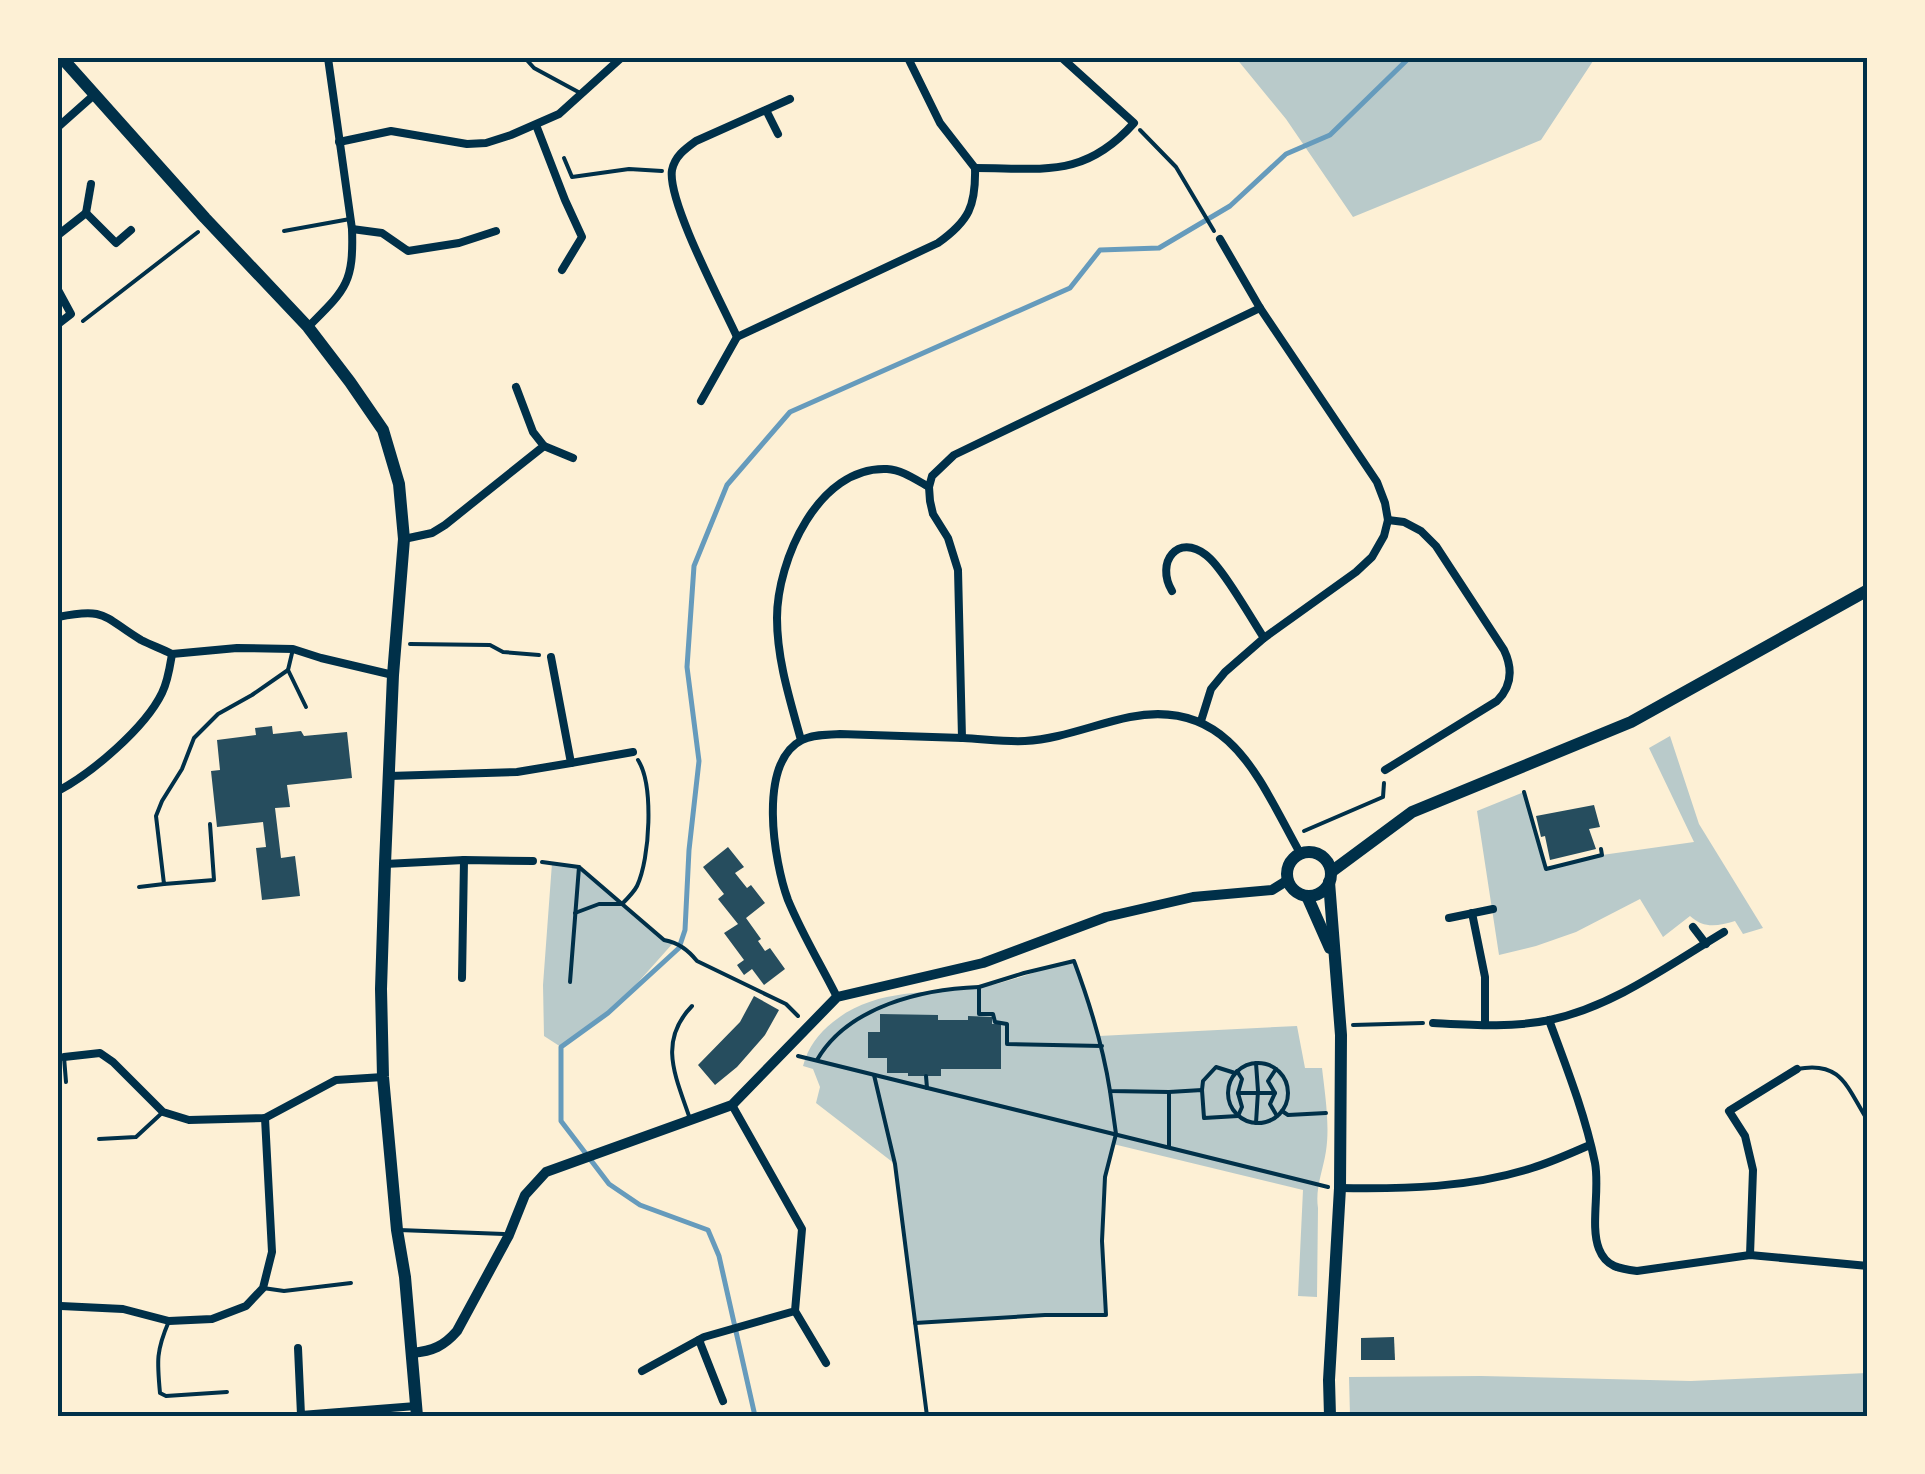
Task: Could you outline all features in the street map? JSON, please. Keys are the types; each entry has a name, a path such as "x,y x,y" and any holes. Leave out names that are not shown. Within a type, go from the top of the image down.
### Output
{"main road":[{"path":"62,58 308,328 383,430 399,484 404,539 393,675 385,864 382,1077 417,1411"},
{"path":"1308,896 1322,891 1330,877 1412,812 1631,722 1868,590"},
{"path":"1330,1416 1340,1188 1340,1025 1330,877 1326,861 1317,853 1300,854 1290,861 1288,880 1293,889 1308,896 1333,954"}],"street":[{"path":"308,328 336,300 350,277 353,257 328,58"},
{"path":"339,142 391,131 467,144 486,142 559,114 621,58"},
{"path":"701,400 737,337 938,242 956,230 970,212 976,188 975,168 940,123 908,58"},
{"path":"975,168 1058,167 1086,161 1104,152 1134,123 1062,58"},
{"path":"58,127 94,95"},
{"path":"737,337 676,204 672,172 683,150 696,141 790,99"},
{"path":"766,110 778,134"},
{"path":"536,125 582,237 562,270"},
{"path":"58,236 86,213 91,184"},
{"path":"86,213 116,243 131,230"},
{"path":"352,230 382,233 408,251 414,264"},
{"path":"408,251 496,231"},
{"path":"1201,721 1211,689 1225,672 1264,638 1356,572 1372,557 1388,520 1377,482 1260,308 1220,239"},
{"path":"58,290 71,314 58,324"},
{"path":"962,738 958,570 948,538 933,514 932,476 954,455 1260,308"},
{"path":"516,387 533,432 544,446 573,458"},
{"path":"404,539 432,533 445,525 544,446"},
{"path":"801,740 784,679 777,618 779,586 794,540 823,500 856,475 890,470 930,487"},
{"path":"1385,770 1497,700 1505,693 1511,674 1504,650 1436,546 1421,530 1388,520"},
{"path":"1172,591 1165,575 1170,555 1187,548 1204,553 1264,638"},
{"path":"58,616 105,614 140,639 172,654 237,648 293,649 393,675"},
{"path":"58,792 97,765 144,719 163,691 172,654"},
{"path":"551,656 571,763"},
{"path":"837,998 787,897 775,845 776,771 787,752 801,740 840,734 1026,740 1134,716 1174,715 1201,721 1224,736 1242,756 1300,854"},
{"path":"389,776 517,772 633,752"},
{"path":"462,978 464,860"},
{"path":"385,864 533,861"},
{"path":"412,1353 432,1351 458,1331 509,1234 525,1194 546,1172 732,1105 837,998 983,963 1106,917 1193,897 1272,890 1288,880"},
{"path":"1449,918 1493,908"},
{"path":"1472,913 1485,977 1485,1025"},
{"path":"1693,927 1706,944"},
{"path":"1433,1022 1485,1025 1549,1020 1602,1003 1724,932"},
{"path":"1549,1020 1590,1145 1597,1180 1598,1247 1606,1262 1618,1269 1637,1271 1750,1255 1868,1266"},
{"path":"61,1058 100,1054 163,1112 190,1120 265,1118 336,1080 382,1077"},
{"path":"1750,1255 1754,1170 1745,1136 1729,1111 1797,1069"},
{"path":"732,1105 802,1229 794,1311 826,1364"},
{"path":"60,1306 123,1310 170,1320 212,1319 246,1306 263,1288 272,1252 265,1118"},
{"path":"1340,1188 1417,1189 1468,1183 1534,1168 1590,1145"},
{"path":"642,1371 698,1340 794,1311"},
{"path":"698,1340 723,1401"},
{"path":"298,1348 300,1415 417,1411"}],"lane":[{"path":"526,58 534,68 582,94"},
{"path":"284,230 350,218"},
{"path":"293,649 288,670 306,707"},
{"path":"164,884 156,816 194,738 218,714 288,670"},
{"path":"139,887 214,880 210,824"},
{"path":"691,1120 671,1048 676,1028 692,1006"},
{"path":"61,1058 66,1082"},
{"path":"1797,1069 1816,1066 1831,1070 1868,1120"},
{"path":"99,1139 136,1136 163,1112"},
{"path":"397,1230 509,1234"},
{"path":"263,1288 284,1290 351,1283"},
{"path":"170,1320 159,1344 160,1394 227,1392"}],"path":[{"path":"1134,123 1176,167 1214,229"},
{"path":"560,148 572,177 629,169 672,172"},
{"path":"73,328 210,223"},
{"path":"396,644 490,645 503,652 551,656"},
{"path":"576,914 599,904 622,904 638,886 650,814 644,770 633,752"},
{"path":"1290,838 1383,797 1385,770"},
{"path":"1524,792 1546,868 1602,855 1601,849"},
{"path":"533,861 579,867 664,940 688,950 697,961 786,1004 810,1026"},
{"path":"570,982 579,867"},
{"path":"817,1061 835,1038 886,1004 913,994 979,987 1074,961 1102,1046 1116,1134 1104,1178 1106,1315 915,1322"},
{"path":"979,987 978,1014 993,1014 994,1022 1007,1024 1007,1044 1102,1046"},
{"path":"1340,1025 1433,1022"},
{"path":"784,1052 1277,1176 1340,1188"},
{"path":"1256,1063 1256,1123"},
{"path":"1256,1063 1276,1068 1288,1087 1280,1114 1270,1121 1256,1123 1238,1116 1228,1095 1236,1072 1256,1063"},
{"path":"1216,1068 1236,1072 1242,1080 1238,1093 1242,1108 1238,1116 1204,1118 1203,1080 1216,1068"},
{"path":"1275,1093 1268,1081 1276,1068"},
{"path":"874,1075 895,1164 926,1416"},
{"path":"926,1076 927,1088"},
{"path":"1110,1091 1202,1090"},
{"path":"1169,1092 1169,1147"},
{"path":"1238,1093 1275,1093"},
{"path":"1275,1093 1270,1104 1280,1114 1340,1113"}],"shaded area":[{"path":"1236,58 1595,58 1541,140 1353,217 1286,119"},
{"path":"1670,736 1699,824 1763,928 1743,934 1735,921 1711,925 1690,916 1663,937 1640,899 1576,932 1499,955 1477,811 1524,792 1547,868 1602,855 1694,842 1649,748"},
{"path":"552,863 579,867 664,940 674,942 624,998 561,1047 544,1036 543,985"},
{"path":"1074,960 1099,1036 1297,1026 1305,1068 1322,1068 1327,1110 1327,1141 1318,1193 1317,1297 1298,1296 1303,1190 1113,1144 1102,1207 1106,1315 915,1323 895,1164 816,1103 820,1087 813,1069 803,1066 808,1053 828,1027 866,1003 901,994 988,986"},
{"path":"1867,1373 1867,1416 1350,1416 1349,1377 1691,1381"}],"building":[{"path":"272,726 273,734 347,732 352,778 287,785 290,807 275,808 281,858 295,856 300,896 262,900 256,848 266,847 263,822 217,827 211,771 220,770 217,740 256,735 255,728"},
{"path":"1594,805 1600,827 1589,829 1596,849 1550,860 1536,816"},
{"path":"728,847 744,867 735,873 765,903 746,918 765,951 770,948 785,969 764,985 752,969 744,975 737,965 744,960 724,933 738,924 718,899 724,894 703,867"},
{"path":"754,996 779,1010 765,1035 715,1085 698,1065 740,1022"},
{"path":"880,1014 938,1015 938,1020 992,1017 992,1024 1001,1024 1001,1069 941,1069 941,1076 887,1073 887,1058 868,1058 868,1032 880,1032"},
{"path":"1394,1337 1395,1360 1361,1360 1361,1338"}],"waterway":[{"path":"755,1416 719,1256 708,1230 640,1205 609,1184 561,1121 561,1047 608,1013 679,948 685,930 699,761 687,667 694,566 727,485 790,412 1070,288 1100,250 1159,248 1230,206 1286,154 1330,135 1409,58"}]}
